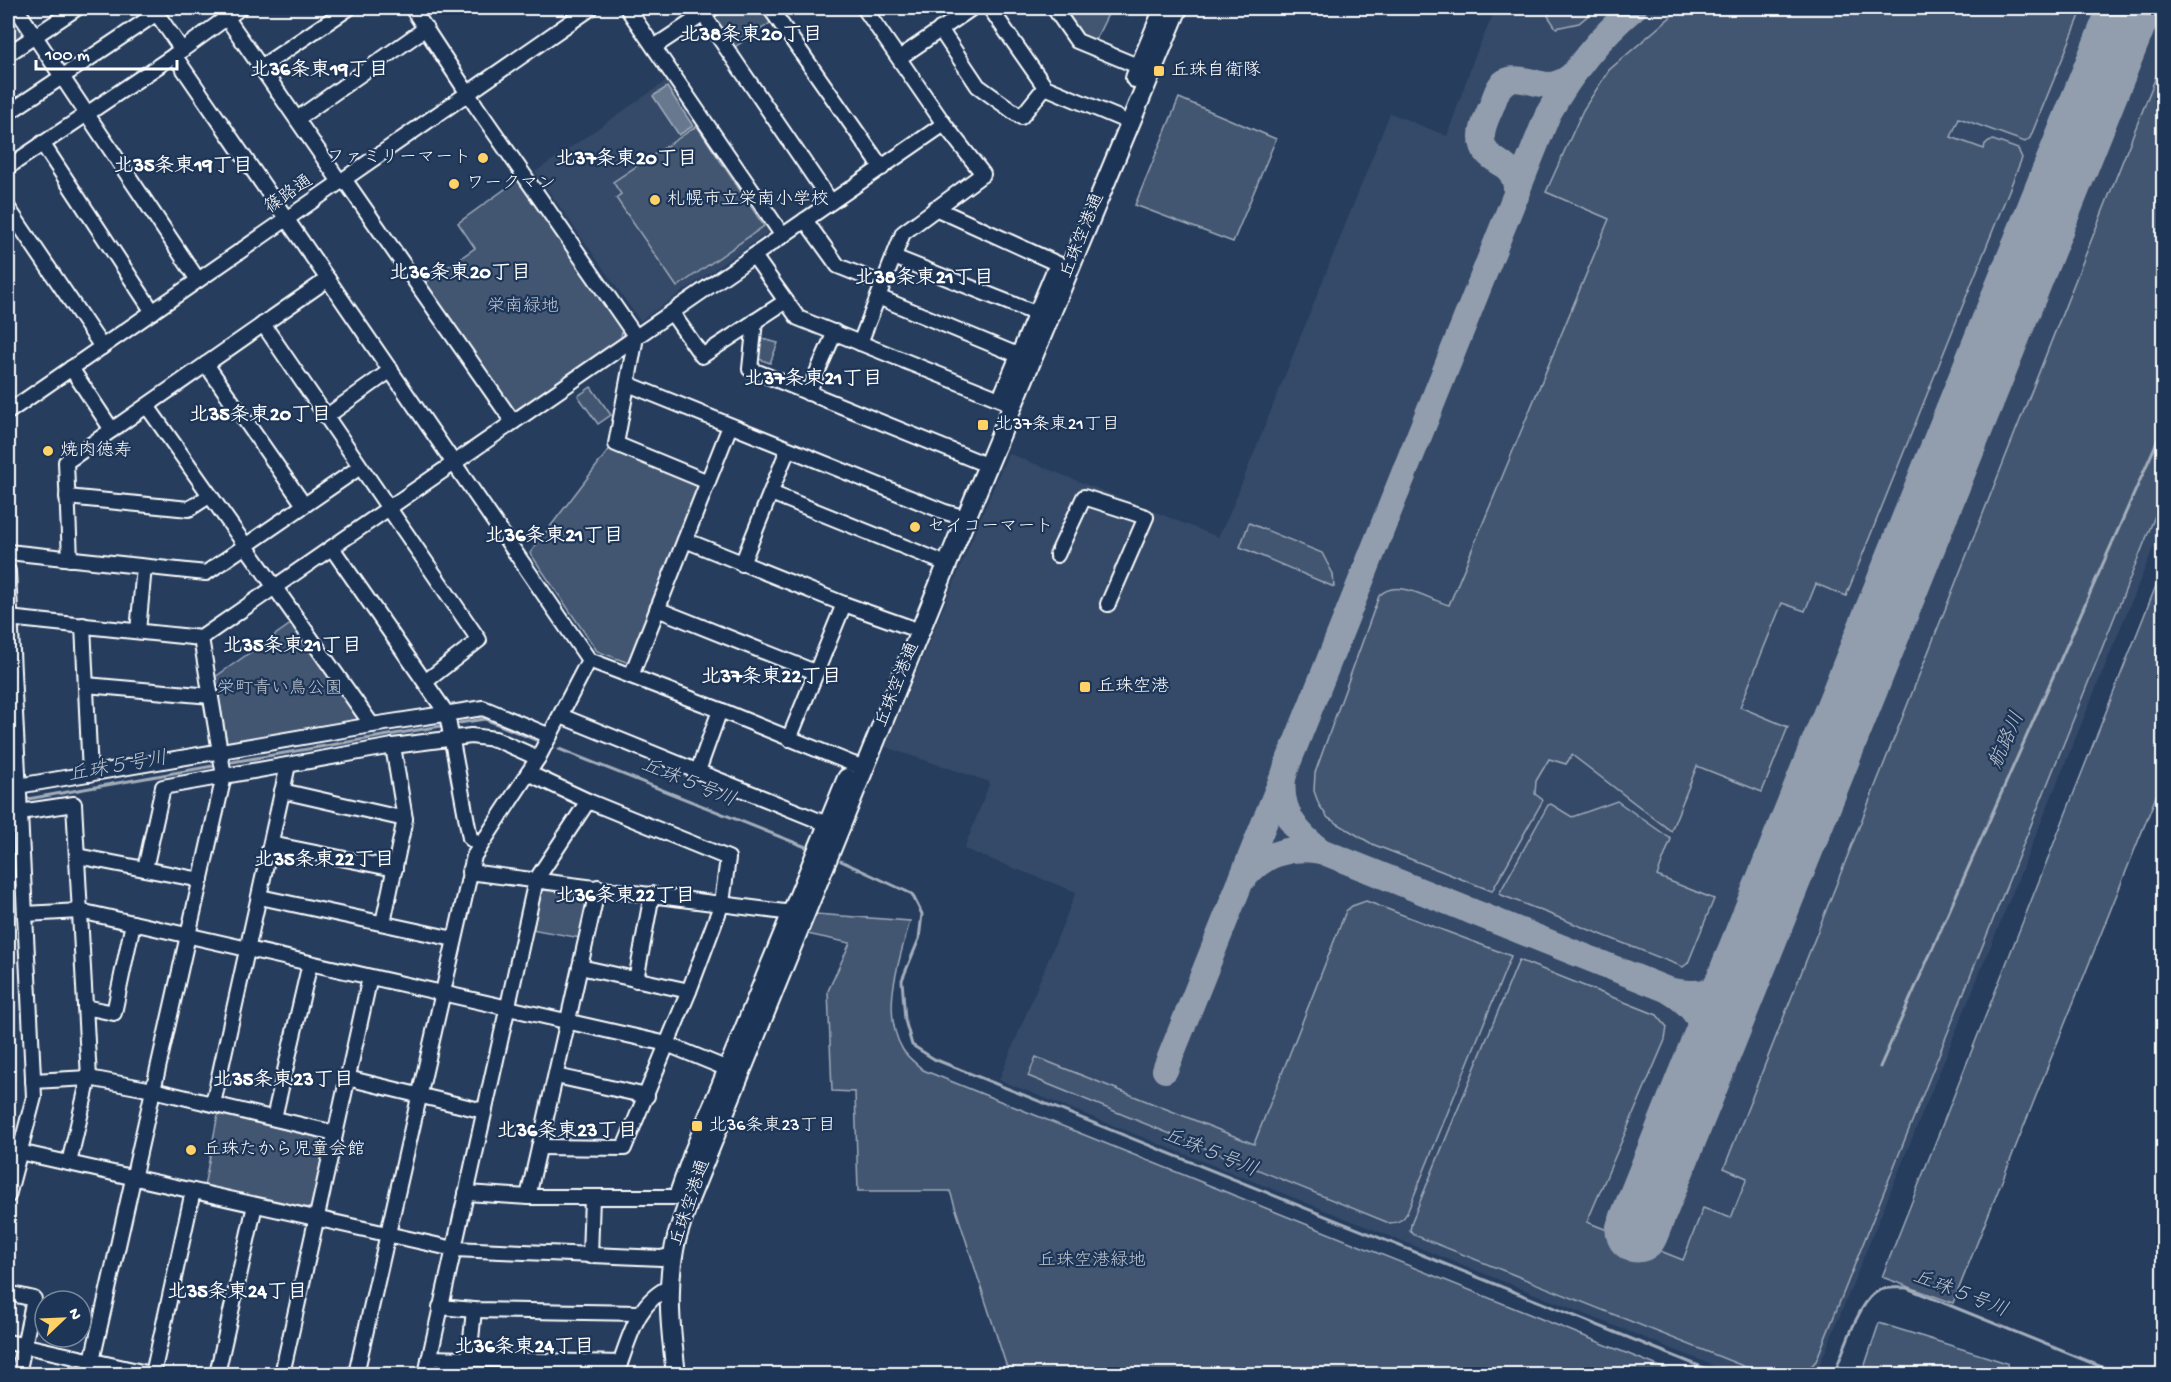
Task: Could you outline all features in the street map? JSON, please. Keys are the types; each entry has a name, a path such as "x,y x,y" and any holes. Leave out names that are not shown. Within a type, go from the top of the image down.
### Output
{"main road":[{"name":"丘珠空港通","path":"1064,267 1119,118 1164,8"},
{"name":"丘珠空港通","path":"664,1374 658,1315 664,1289 667,1257 684,1198 1043,316 1178,8"},
{"name":"丘珠空港通","path":"915,629 937,560 960,517 977,461 1007,403 1020,356 1043,316"},
{"name":"丘珠空港通","path":"734,1072 827,824 859,766"},
{"name":"丘珠空港通","path":"664,1289 676,1374"}],"street":[{"path":"16,8 198,280"},
{"path":"8,54 77,8"},
{"path":"8,167 178,53 223,12 240,8"},
{"path":"261,68 349,8"},
{"path":"412,8 636,337 616,444 708,482"},
{"name":"篠路通","path":"8,412 591,8"},
{"path":"627,8 783,236"},
{"path":"770,8 882,168"},
{"path":"860,343 903,232 983,174 944,124 864,8"},
{"path":"899,58 972,8"},
{"path":"990,8 1045,87 1119,118"},
{"path":"8,113 155,10 178,53 286,219 589,660 859,766"},
{"path":"1059,10 1077,41 1140,67"},
{"path":"654,47 708,11 831,202"},
{"path":"223,12 513,422"},
{"path":"297,119 426,28"},
{"path":"940,29 978,86 1021,117 1045,87"},
{"path":"9,618 201,638 944,124"},
{"path":"42,143 153,312"},
{"path":"8,208 102,347"},
{"path":"935,208 1064,267"},
{"path":"805,220 838,266 880,291 1020,356"},
{"path":"754,256 798,318 1007,403"},
{"path":"894,257 1043,316"},
{"path":"70,559 66,462 328,279"},
{"path":"672,313 702,356 786,301"},
{"path":"755,321 750,369 977,461"},
{"path":"263,324 479,640 425,682"},
{"path":"808,393 835,332"},
{"path":"206,364 304,505"},
{"path":"71,368 112,430"},
{"path":"327,416 391,370"},
{"path":"628,384 960,517"},
{"path":"147,406 372,725"},
{"path":"631,676 730,426"},
{"path":"742,564 788,449"},
{"path":"8,552 206,573 360,467"},
{"path":"771,493 937,560"},
{"path":"67,496 189,509 209,496"},
{"path":"1058,555 1084,496 1146,517 1108,604"},
{"path":"685,540 844,604 915,629"},
{"path":"332,548 447,714 470,838 479,845"},
{"path":"138,631 144,567"},
{"path":"8,571 34,1097 8,1196"},
{"path":"789,739 844,604"},
{"path":"657,609 815,672"},
{"path":"82,625 90,774"},
{"path":"91,1368 224,776 201,638"},
{"path":"356,1374 469,872 479,845 538,758 589,660"},
{"path":"86,685 211,696"},
{"path":"18,786 483,708 550,736"},
{"path":"698,771 720,710"},
{"path":"561,716 827,824"},
{"path":"145,870 163,787 393,746 471,736 495,739 538,758"},
{"path":"384,923 405,819 393,746"},
{"path":"213,1104 288,765"},
{"path":"528,773 588,801 728,858 722,903 689,991 624,1148 539,1147"},
{"path":"282,791 405,819"},
{"path":"426,1374 536,880 588,801"},
{"path":"20,812 74,804 89,1078 69,1163"},
{"path":"271,844 395,869"},
{"path":"77,856 201,880"},
{"path":"469,872 792,913"},
{"path":"528,1197 598,887"},
{"path":"636,980 652,894"},
{"path":"260,897 454,939"},
{"path":"24,914 80,911 667,1044 734,1072"},
{"path":"85,1007 114,1013 133,923"},
{"path":"274,1119 310,963"},
{"path":"580,967 689,991"},
{"path":"282,1374 370,977"},
{"path":"556,1076 646,1096"},
{"path":"33,1081 89,1078 153,1090 335,1133"},
{"path":"347,1078 484,1111"},
{"path":"20,1152 454,1249 590,1256 667,1257"},
{"path":"8,1342 91,1368 152,1374 193,1191"},
{"path":"466,1193 528,1197 684,1198"},
{"path":"590,1256 592,1197"},
{"path":"217,1374 255,1205"},
{"path":"429,1358 618,1369 639,1313 664,1289"},
{"path":"8,1293 34,1299 18,1374"},
{"path":"440,1307 474,1310 639,1313"},
{"path":"469,1359 474,1310"}],"shaded area":[{"path":"1496,8 2163,8 2163,524 1816,1374 1735,1374 999,1080 1076,892 964,849 990,782 885,747 1008,453 1218,537 1229,515 1390,113 1447,136 1474,58"},
{"name":"札幌市立栄南小学校","path":"672,77 773,229 640,321 535,172"},
{"path":"667,87 693,126 679,135 653,96"}],"green space":[{"path":"8,8 25,32 25,36 8,48"},
{"path":"723,8 763,8 773,21 732,49 713,21 714,14"},
{"path":"1075,8 1111,8 1095,41 1080,34 1067,17 1068,13"},
{"path":"1552,8 1597,8 1579,23 1556,28 1548,16"},
{"path":"1681,8 2083,8 2030,138 2025,142 1959,118 1951,137 1984,149 1985,144 1993,140 2018,149 2022,158 1846,596 1816,584 1805,611 1782,603 1740,707 1788,727 1762,792 1697,766 1671,831 1572,755 1566,764 1549,759 1536,781 1535,794 1543,800 1492,891 1372,844 1328,818 1319,805 1314,791 1315,773 1379,596 1386,591 1404,589 1449,605 1609,219 1546,192 1583,110 1609,70"},
{"path":"2163,59 2163,496 1816,1361 1804,1374 1763,1374 1414,1235 1410,1230 1412,1221 1519,960 1657,1015 1667,1027 1665,1040 1587,1222 1683,1260 1703,1208 1731,1218 1747,1178 1724,1168"},
{"path":"1179,98 1276,139 1233,242 1135,205"},
{"path":"697,126 764,226 677,287 616,198 621,194 613,182"},
{"name":"栄南緑地","path":"519,179 622,330 621,338 516,410 509,410 423,284 475,248 458,223"},
{"path":"759,338 778,343 770,363 756,358"},
{"path":"591,387 611,415 598,424 578,396"},
{"path":"611,447 700,486 630,660 626,662 597,651 530,553"},
{"path":"1249,523 1322,553 1333,574 1334,587 1240,547"},
{"path":"2163,568 2163,779 1953,1303 1882,1277"},
{"name":"栄町青い鳥公園","path":"292,623 359,720 358,724 231,745 227,742 215,677"},
{"path":"1617,801 1671,839 1657,876 1714,899 1688,963 1683,967 1499,894 1548,805 1551,804 1572,817"},
{"path":"540,885 589,891 580,938 531,929"},
{"path":"1366,901 1511,956 1407,1213 1400,1221 1389,1223 1028,1076 1036,1057 1254,1144 1346,911"},
{"name":"丘珠空港緑地","path":"815,914 910,921 894,986 893,1019 896,1035 903,1050 923,1070 1678,1374 1009,1374 950,1191 858,1191 855,1092 832,1091 828,991 850,943 807,934"},
{"path":"218,1114 324,1139 326,1144 312,1208 308,1210 204,1187"},
{"path":"1879,1323 2007,1363 2008,1374 1862,1374"}],"waterway":[{"name":"航路川","path":"1880,1067 2164,426"},
{"name":"丘珠５号川","path":"459,723 485,719 536,740"},
{"name":"丘珠５号川","path":"232,762 441,726"},
{"name":"丘珠５号川","path":"559,749 806,847"},
{"name":"丘珠５号川","path":"28,799 213,766"},
{"name":"丘珠５号川","path":"841,861 912,894 922,914 919,939 902,980 905,1020 912,1045 934,1059 1719,1374"},
{"name":"丘珠５号川","path":"1834,1374 1862,1308 1875,1293 1886,1288 1907,1288 2119,1374"}],"taxiway":[{"path":"1634,8 1586,57 1548,114 1289,760 1283,779 1283,791 1287,811 1297,829 1321,851 1668,990 1679,997 1695,1014 1704,1033 1703,1069"},
{"path":"1516,196 1512,174 1487,153 1483,146 1483,128 1497,92 1503,83 1509,80 1550,85 1572,75"},
{"path":"1165,1070 1281,781"},
{"path":"1245,877 1260,862 1279,853 1299,849 1321,851"},
{"path":"1668,990 1695,993 1716,988 1733,975 1749,954"}],"runway":[{"path":"1637,1231 2130,8"}],"place":[{"name":"丘珠自衛隊","path":"1159,71"},
{"name":"ファミリーマート","path":"483,158"},
{"name":"ワークマン","path":"454,184"},
{"name":"札幌市立栄南小学校","path":"655,200"},
{"name":"北37条東21丁目","path":"983,425"},
{"name":"焼肉徳寿","path":"48,451"},
{"name":"セイコーマート","path":"915,527"},
{"name":"丘珠空港","path":"1085,687"},
{"name":"北36条東23丁目","path":"697,1126"},
{"name":"丘珠たから児童会館","path":"191,1150"}],"district":[{"name":"北38条東20丁目","path":"751,36"},
{"name":"北36条東19丁目","path":"319,71"},
{"name":"北37条東20丁目","path":"626,160"},
{"name":"北35条東19丁目","path":"183,167"},
{"name":"北36条東20丁目","path":"460,274"},
{"name":"北38条東21丁目","path":"924,279"},
{"name":"北37条東21丁目","path":"813,380"},
{"name":"北35条東20丁目","path":"260,416"},
{"name":"北36条東21丁目","path":"554,537"},
{"name":"北35条東21丁目","path":"292,647"},
{"name":"北37条東22丁目","path":"771,678"},
{"name":"北35条東22丁目","path":"324,861"},
{"name":"北36条東22丁目","path":"625,897"},
{"name":"北35条東23丁目","path":"283,1081"},
{"name":"北36条東23丁目","path":"567,1132"},
{"name":"北35条東24丁目","path":"237,1293"},
{"name":"北36条東24丁目","path":"524,1348"}]}
